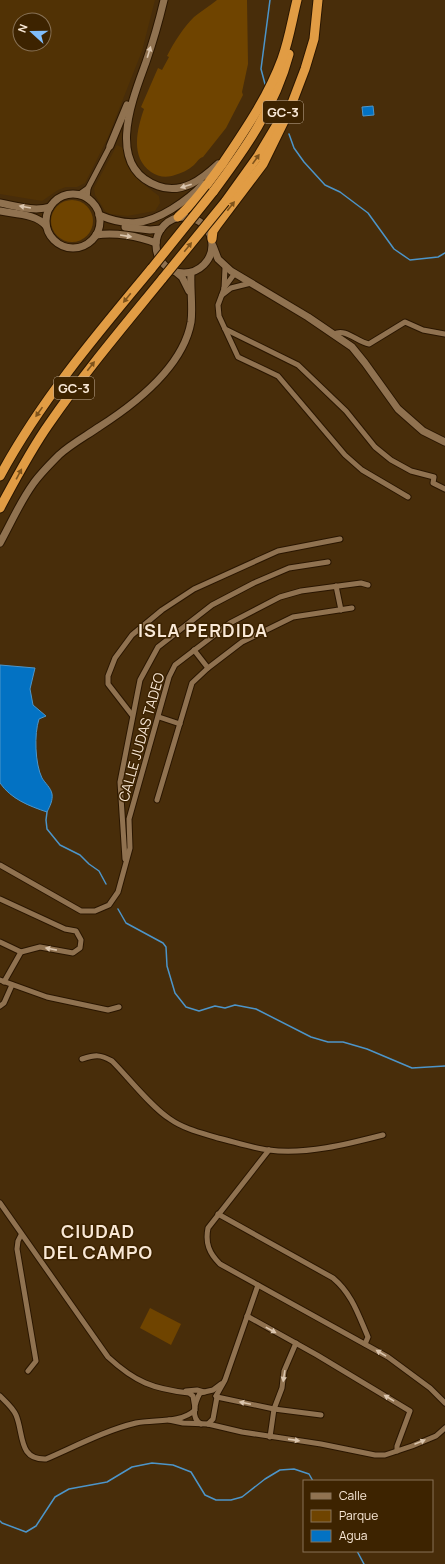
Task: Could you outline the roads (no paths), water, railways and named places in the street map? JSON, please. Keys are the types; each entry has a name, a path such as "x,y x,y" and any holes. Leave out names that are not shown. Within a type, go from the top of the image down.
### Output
{"highway":[{"path":"178,217 188,209 244,133 271,84 282,60 290,34 297,0"},
{"name":"GC-3","path":"0,476 33,419 61,380 213,192 245,150 273,98 286,65 302,0"},
{"name":"GC-3","path":"0,508 28,457 74,387 225,202 258,156 272,133 286,105 301,69 317,10 318,0"},
{"path":"212,243 213,231 263,164 289,111 305,69 314,39 317,10"}],"street":[{"path":"164,0 147,61 136,89 128,116 127,136 132,163 140,175 152,184 160,187 174,188 188,187 206,176 218,164"},
{"path":"87,199 88,188 110,146 130,99 136,89"},
{"path":"99,216 118,222 132,223 145,222 159,216 197,190 232,145 244,133"},
{"path":"78,195 88,188"},
{"path":"0,211 42,220 50,235 56,242 68,248 82,247 90,242 96,235 99,226 99,216 92,203 87,199 78,195 62,196 50,207 47,213 46,226"},
{"path":"0,203 42,210 50,207"},
{"path":"99,216 117,225 150,230 161,229"},
{"path":"190,295 182,277 176,272 167,268 157,253 157,236 161,229 171,220 178,217 187,217 196,219 206,227 218,259 231,271"},
{"path":"96,235 108,233 146,239 156,243"},
{"path":"204,266 212,254 212,243"},
{"path":"176,272 191,273 210,263 231,271 334,334 352,347 398,409 423,431 445,442"},
{"path":"231,271 218,305 219,316 238,357 278,376 342,450 362,470 408,497"},
{"path":"224,289 231,271"},
{"path":"0,542 26,494 46,468 61,454 125,410 156,384 170,366 186,338 191,322 191,273"},
{"path":"221,296 231,288 251,283"},
{"path":"334,334 344,332 369,344 405,322 423,330 445,334"},
{"path":"225,329 298,365 346,411 380,451 390,460 411,471 434,477 433,483 445,489"},
{"path":"132,715 108,684 108,676 115,658 132,635 162,610 194,589 278,551 340,539"},
{"path":"125,862 120,782 140,680 158,647 212,605 254,583 289,568 328,562"},
{"name":"CALLE JUDAS TADEO","path":"0,865 81,911 95,911 109,905 118,892 130,848 129,819 159,717 169,677 175,665 230,623 280,597 301,591 336,586 361,583 368,585"},
{"path":"336,586 341,610"},
{"path":"157,800 192,683 208,668 242,642 293,617 352,608"},
{"path":"194,650 208,668"},
{"path":"159,717 180,724"},
{"path":"0,899 65,929 76,931 81,940 80,948 73,953 40,947 21,952 0,942"},
{"path":"21,952 2,981 47,997 108,1010 119,1007"},
{"path":"0,1006 4,1003 12,985"},
{"path":"82,1059 95,1055 112,1061 156,1107 170,1119 183,1126 234,1142 269,1150 308,1150 343,1145 383,1135"},
{"path":"269,1150 208,1228 206,1237 212,1256 220,1264 366,1344 430,1388 445,1403"},
{"path":"0,1203 108,1357 130,1376 144,1383 155,1387 189,1393 193,1396 195,1417 197,1422 202,1425"},
{"path":"218,1214 332,1278 342,1286 350,1297 368,1337 366,1344"},
{"path":"22,1235 18,1241 17,1249 36,1361 28,1371"},
{"path":"208,1424 214,1419 216,1396 224,1380 258,1285"},
{"path":"247,1316 296,1343 410,1411 397,1446 397,1451"},
{"path":"270,1437 274,1409 282,1388 284,1371 296,1343"},
{"path":"0,1396 12,1409 16,1416 23,1446 29,1455 37,1460 46,1459 121,1428 142,1422 169,1420 184,1417 195,1409 197,1398 200,1393 218,1387 224,1380"},
{"path":"180,1392 197,1390 213,1393 216,1396 274,1409 321,1415"},
{"path":"169,1420 202,1425 208,1424 242,1432 321,1444 375,1455 385,1455 436,1436 445,1428"}],"water":[{"path":"373,106 374,115 363,116 362,107"},
{"path":"0,665 35,668 30,689 33,705 46,716 39,719 36,741 40,772 52,794 52,801 47,812 15,798 4,789 0,783"}],"waterway":[{"path":"265,84 261,69 270,0"},
{"path":"289,134 294,148 304,162 325,185 340,192 368,213 394,249 410,260 438,257 445,253"},
{"path":"47,812 47,829 60,845 80,855 99,871 106,884"},
{"path":"118,909 126,923 163,943 166,947 167,966 175,993 186,1007 199,1011 215,1006 225,1008 235,1005 256,1009 311,1037 328,1042 343,1042 367,1049 412,1068 445,1066"},
{"path":"0,1521 26,1532 36,1526 55,1497 69,1489 107,1482 132,1467 152,1463 173,1465 191,1472 205,1495 216,1500 231,1500 242,1497 265,1479 280,1470 294,1469 309,1474 312,1480"},
{"path":"358,1552 364,1564"}],"district":[{"name":"ISLA PERDIDA","path":"203,630"},
{"name":"CIUDAD DEL CAMPO","path":"98,1241"}]}
